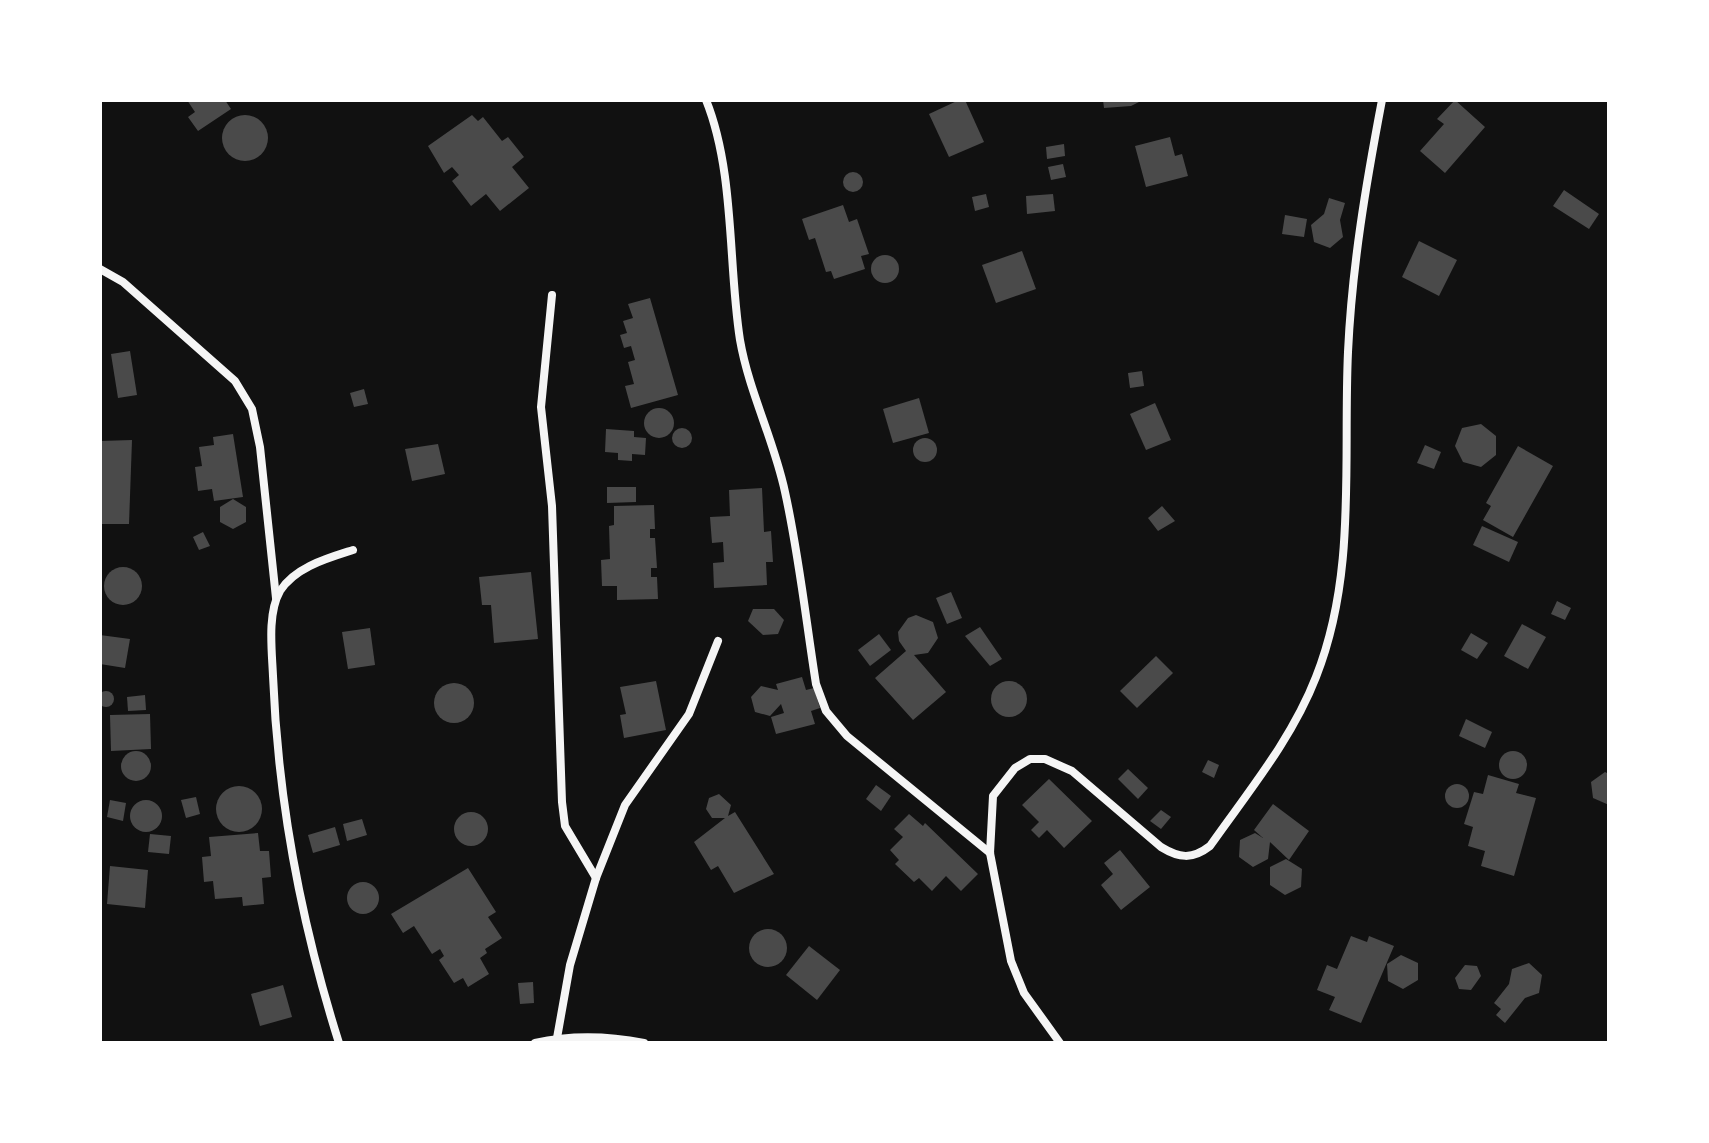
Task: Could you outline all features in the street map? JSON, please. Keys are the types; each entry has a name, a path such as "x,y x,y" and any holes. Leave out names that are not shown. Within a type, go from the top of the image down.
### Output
{"street":[{"path":"706,100 714,120 721,159 746,370 767,423 785,491 816,684 826,711 847,736 990,853"},
{"path":"1060,1043 1024,993 1011,961 990,853 989,810 999,784 1030,759 1045,759 1072,771 1175,856 1198,855 1218,834 1301,711 1317,676 1339,591 1345,538 1354,263 1382,100"},
{"path":"100,269 123,282 235,381 252,409 260,447 277,598 272,642 284,817 315,969 339,1043"},
{"path":"552,295 541,407 552,506 562,802 565,826 596,878"},
{"path":"277,598 282,588 315,563 353,550"},
{"path":"557,1038 570,965 596,878 638,783 689,714 718,641"},
{"path":"535,1043 557,1038 623,1039 644,1043"}],"building":[{"path":"187,100 225,100 231,109 198,131 188,117 195,112"},
{"path":"965,100 984,142 949,157 929,114"},
{"path":"1103,100 1143,100 1131,106 1104,108"},
{"path":"1455,100 1485,127 1445,173 1420,151 1444,124 1437,119"},
{"path":"245,115 261,122 268,138 261,154 245,161 229,154 222,138 229,122"},
{"path":"472,115 478,121 483,117 502,141 508,137 524,157 512,167 529,188 500,211 486,194 471,206 452,181 459,175 452,167 444,173 428,146"},
{"path":"1170,137 1175,156 1182,154 1188,176 1146,187 1135,146"},
{"path":"1064,144 1065,156 1047,159 1046,147"},
{"path":"1063,164 1066,177 1051,180 1048,167"},
{"path":"853,172 860,175 863,182 860,189 853,192 846,189 843,182 846,175"},
{"path":"1564,190 1599,214 1589,229 1553,206"},
{"path":"986,194 989,207 975,211 972,197"},
{"path":"1053,194 1055,211 1027,214 1026,196"},
{"path":"1329,198 1345,203 1340,220 1343,237 1330,248 1314,242 1311,225 1324,214"},
{"path":"843,205 849,222 857,219 869,254 861,256 865,269 834,279 831,271 826,272 815,238 809,240 802,219"},
{"path":"1285,215 1307,219 1304,237 1282,234"},
{"path":"1419,241 1457,260 1439,296 1402,277"},
{"path":"1022,251 1036,289 996,303 982,265"},
{"path":"885,255 895,259 899,269 895,279 885,283 875,279 871,269 875,259"},
{"path":"650,298 678,395 631,408 625,386 634,384 628,362 635,360 631,346 624,348 620,335 627,333 623,321 633,318 628,304"},
{"path":"130,351 137,395 118,398 111,354"},
{"path":"1142,371 1144,386 1130,388 1128,373"},
{"path":"364,389 368,404 354,407 350,393"},
{"path":"919,398 929,433 893,443 883,409"},
{"path":"1155,403 1171,440 1146,450 1130,414"},
{"path":"659,408 670,412 674,423 670,434 659,438 648,434 644,423 648,412"},
{"path":"1481,424 1496,436 1496,455 1481,467 1463,462 1455,446 1462,428"},
{"path":"678,428 686,428 692,438 686,448 678,448 672,442 672,434"},
{"path":"606,429 634,431 634,437 646,438 645,455 632,454 632,461 618,460 618,453 605,452"},
{"path":"233,434 243,497 214,501 212,489 198,491 195,467 202,466 199,447 214,445 213,437"},
{"path":"925,438 934,441 937,450 934,459 925,462 916,459 913,450 916,441"},
{"path":"132,440 129,524 100,524 100,441"},
{"path":"438,444 445,474 412,481 405,449"},
{"path":"1425,445 1441,452 1434,469 1417,463"},
{"path":"1518,446 1553,466 1513,537 1483,520 1491,506 1486,503"},
{"path":"607,487 636,487 636,502 607,503"},
{"path":"762,488 764,532 771,531 773,562 766,562 767,585 714,588 713,563 724,562 723,542 712,543 710,517 730,516 729,490"},
{"path":"233,499 246,507 246,522 233,529 220,522 220,507"},
{"path":"654,505 655,529 650,529 650,538 655,538 657,568 651,568 651,577 657,577 658,599 617,600 617,586 602,586 601,560 610,559 609,526 614,525 614,506"},
{"path":"1162,506 1175,521 1158,531 1148,518"},
{"path":"1482,526 1518,542 1509,562 1473,545"},
{"path":"203,532 210,546 199,550 193,537"},
{"path":"123,567 136,573 142,586 136,599 123,605 110,599 104,586 110,573"},
{"path":"531,572 538,639 494,643 491,605 482,605 479,577"},
{"path":"951,592 962,618 947,624 936,598"},
{"path":"1557,601 1571,608 1565,620 1551,614"},
{"path":"753,609 774,609 784,620 778,634 763,635 748,621"},
{"path":"916,615 933,622 938,638 928,653 914,655 946,692 913,720 875,678 906,651 899,641 898,632 908,618"},
{"path":"1522,624 1546,637 1528,669 1504,656"},
{"path":"980,627 1002,659 990,666 965,636"},
{"path":"370,628 375,665 348,669 342,632"},
{"path":"1471,633 1488,643 1477,659 1461,650"},
{"path":"879,634 891,650 870,666 858,650"},
{"path":"100,635 130,639 125,668 100,664"},
{"path":"1156,656 1173,673 1137,708 1120,691"},
{"path":"802,677 806,690 814,688 820,708 811,711 815,724 776,734 771,717 784,713 781,704 770,716 755,712 751,697 761,686 778,690 776,684"},
{"path":"656,681 666,730 624,738 620,715 626,714 620,687"},
{"path":"1009,681 1022,686 1027,699 1022,712 1009,717 996,712 991,699 996,686"},
{"path":"454,683 468,689 474,703 468,717 454,723 440,717 434,703 440,689"},
{"path":"106,691 112,693 112,705 106,707 100,705 98,699 100,693"},
{"path":"145,695 146,710 128,711 127,697"},
{"path":"150,714 151,749 111,751 110,715"},
{"path":"1466,719 1492,732 1485,748 1459,736"},
{"path":"136,751 147,755 151,766 147,777 136,781 125,777 121,766 125,755"},
{"path":"1513,751 1523,755 1527,765 1523,775 1513,779 1503,775 1499,765 1503,755"},
{"path":"1208,760 1219,765 1214,778 1202,772"},
{"path":"1128,769 1148,788 1138,799 1118,779"},
{"path":"1605,772 1609,774 1609,805 1593,798 1591,782"},
{"path":"1488,775 1519,784 1516,793 1536,798 1514,876 1481,866 1485,851 1468,846 1473,827 1464,824 1474,792 1483,794"},
{"path":"1049,779 1092,821 1064,848 1047,830 1039,838 1031,830 1039,822 1022,805"},
{"path":"1457,784 1466,787 1469,796 1466,805 1457,808 1448,805 1445,796 1448,787"},
{"path":"876,785 891,796 881,811 866,799"},
{"path":"239,786 255,793 262,809 255,825 239,832 223,825 216,809 223,793"},
{"path":"719,794 731,805 728,816 735,812 774,874 734,893 718,866 711,870 694,842 725,818 712,818 706,809 709,798"},
{"path":"196,797 200,814 186,818 181,800"},
{"path":"110,800 126,803 123,821 107,817"},
{"path":"146,800 157,805 162,816 157,827 146,832 135,827 130,816 135,805"},
{"path":"1273,804 1309,831 1289,860 1270,842 1268,859 1253,867 1239,857 1240,840 1255,833 1263,838 1254,830"},
{"path":"1161,810 1171,817 1161,829 1150,821"},
{"path":"471,812 483,817 488,829 483,841 471,846 459,841 454,829 459,817"},
{"path":"909,814 923,826 925,823 978,874 961,891 946,876 932,891 919,878 914,882 895,864 899,860 890,850 903,837 894,829"},
{"path":"362,819 367,835 347,841 343,824"},
{"path":"335,827 340,845 313,853 308,835"},
{"path":"258,833 260,851 269,851 271,877 262,878 264,904 243,906 242,897 215,899 213,881 204,882 202,857 211,856 209,837"},
{"path":"150,834 171,836 169,854 148,852"},
{"path":"1120,850 1150,887 1121,910 1101,885 1113,874 1104,863"},
{"path":"1286,859 1302,869 1301,887 1285,895 1270,885 1270,867"},
{"path":"110,866 148,870 145,908 107,904"},
{"path":"468,868 496,912 488,917 502,938 485,949 487,953 480,958 489,974 468,987 463,978 454,983 439,960 444,956 440,949 432,954 414,926 403,933 391,914"},
{"path":"363,882 375,886 379,898 375,910 363,914 351,910 347,898 351,886"},
{"path":"768,929 782,934 787,948 782,962 768,967 754,962 749,948 754,934"},
{"path":"1351,936 1367,942 1369,936 1394,946 1361,1023 1329,1010 1335,997 1317,990 1327,965 1337,969"},
{"path":"809,946 840,970 817,1000 786,975"},
{"path":"1401,955 1418,963 1418,980 1403,989 1388,981 1387,964"},
{"path":"1529,963 1542,975 1539,993 1525,998 1505,1023 1496,1015 1501,1009 1494,1003 1509,984 1512,969"},
{"path":"1465,965 1477,966 1481,976 1471,990 1459,989 1455,978"},
{"path":"533,982 534,1003 520,1004 518,983"},
{"path":"283,985 292,1017 260,1026 251,994"}]}
